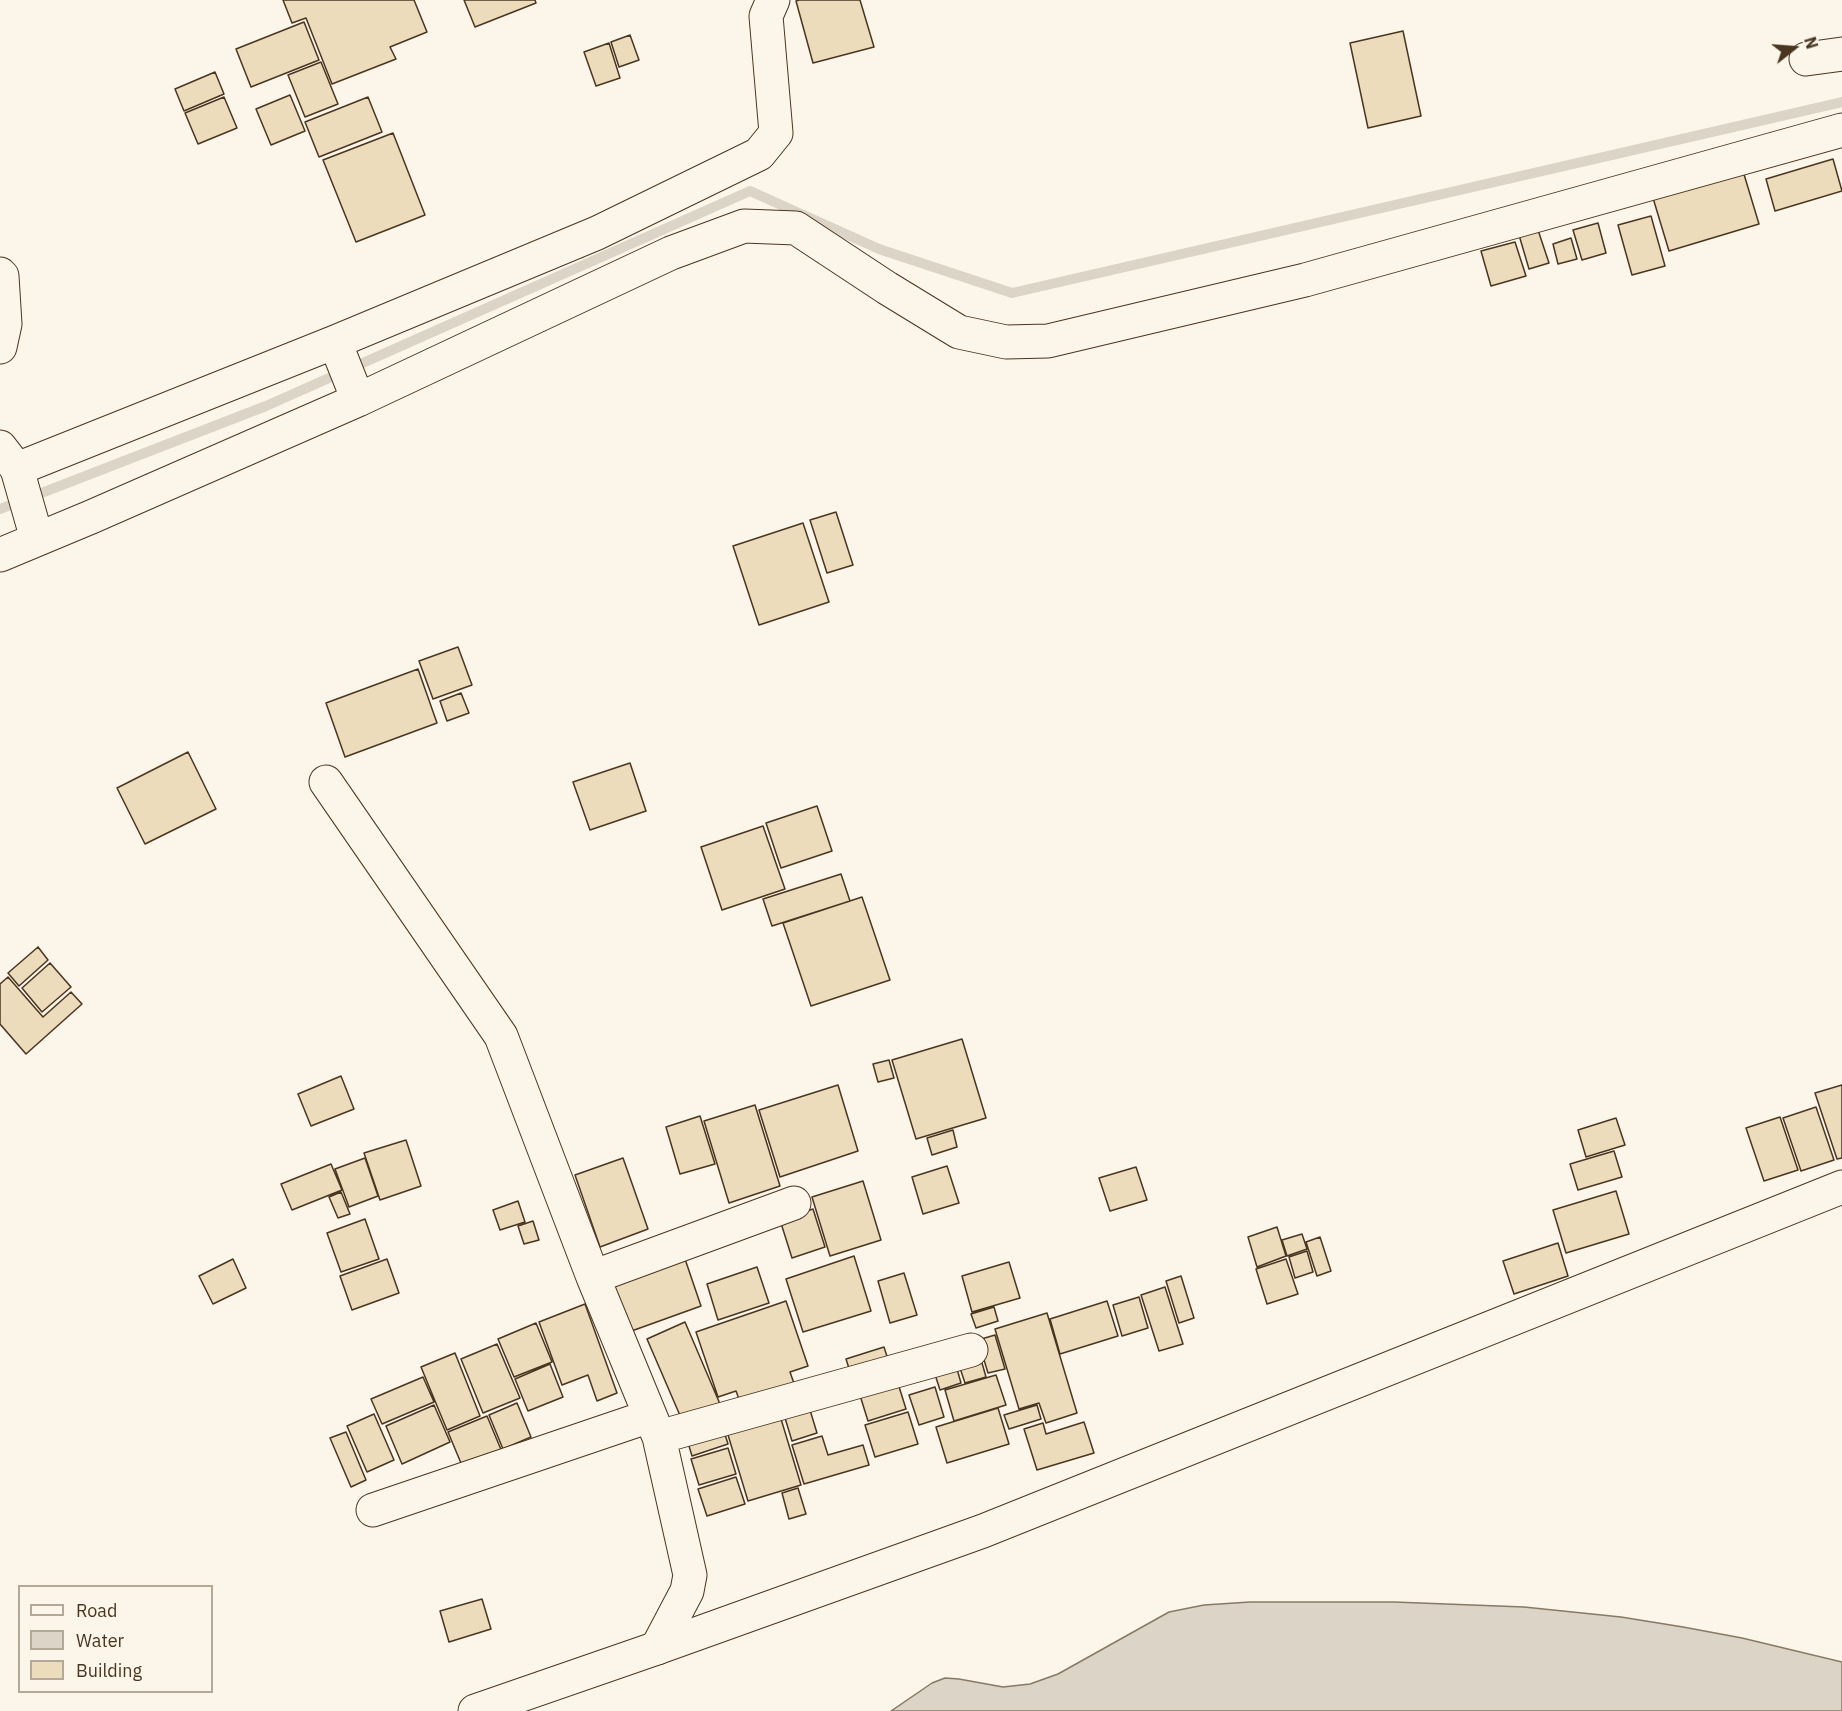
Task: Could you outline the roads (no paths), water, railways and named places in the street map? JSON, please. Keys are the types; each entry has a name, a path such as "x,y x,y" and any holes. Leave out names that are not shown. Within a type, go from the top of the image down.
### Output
{"street":[{"path":"36,533 12,467 335,342 597,233 759,154 776,133 766,16 773,0"},
{"path":"1806,58 1842,54"},
{"path":"0,555 36,533 358,400 671,253 744,226 796,228 886,288 959,332 1006,342 1048,341 1305,280 1842,130"},
{"path":"0,274 5,324 0,348"},
{"path":"335,342 358,400"},
{"path":"326,782 501,1036 593,1276 654,1426 690,1575 687,1591 657,1648"},
{"path":"476,1711 983,1531 1842,1187"},
{"path":"593,1276 794,1203"},
{"path":"373,1510 654,1426 971,1350"}],"water":[{"path":"1250,1602 1394,1602 1524,1607 1621,1617 1683,1627 1742,1638 1842,1662 1842,1711 891,1711 932,1683 945,1678 1003,1687 1030,1684 1058,1674 1169,1612 1204,1605"}],"waterway":[{"path":"0,509 266,406 750,191 879,249 1012,293 1842,102"}]}
